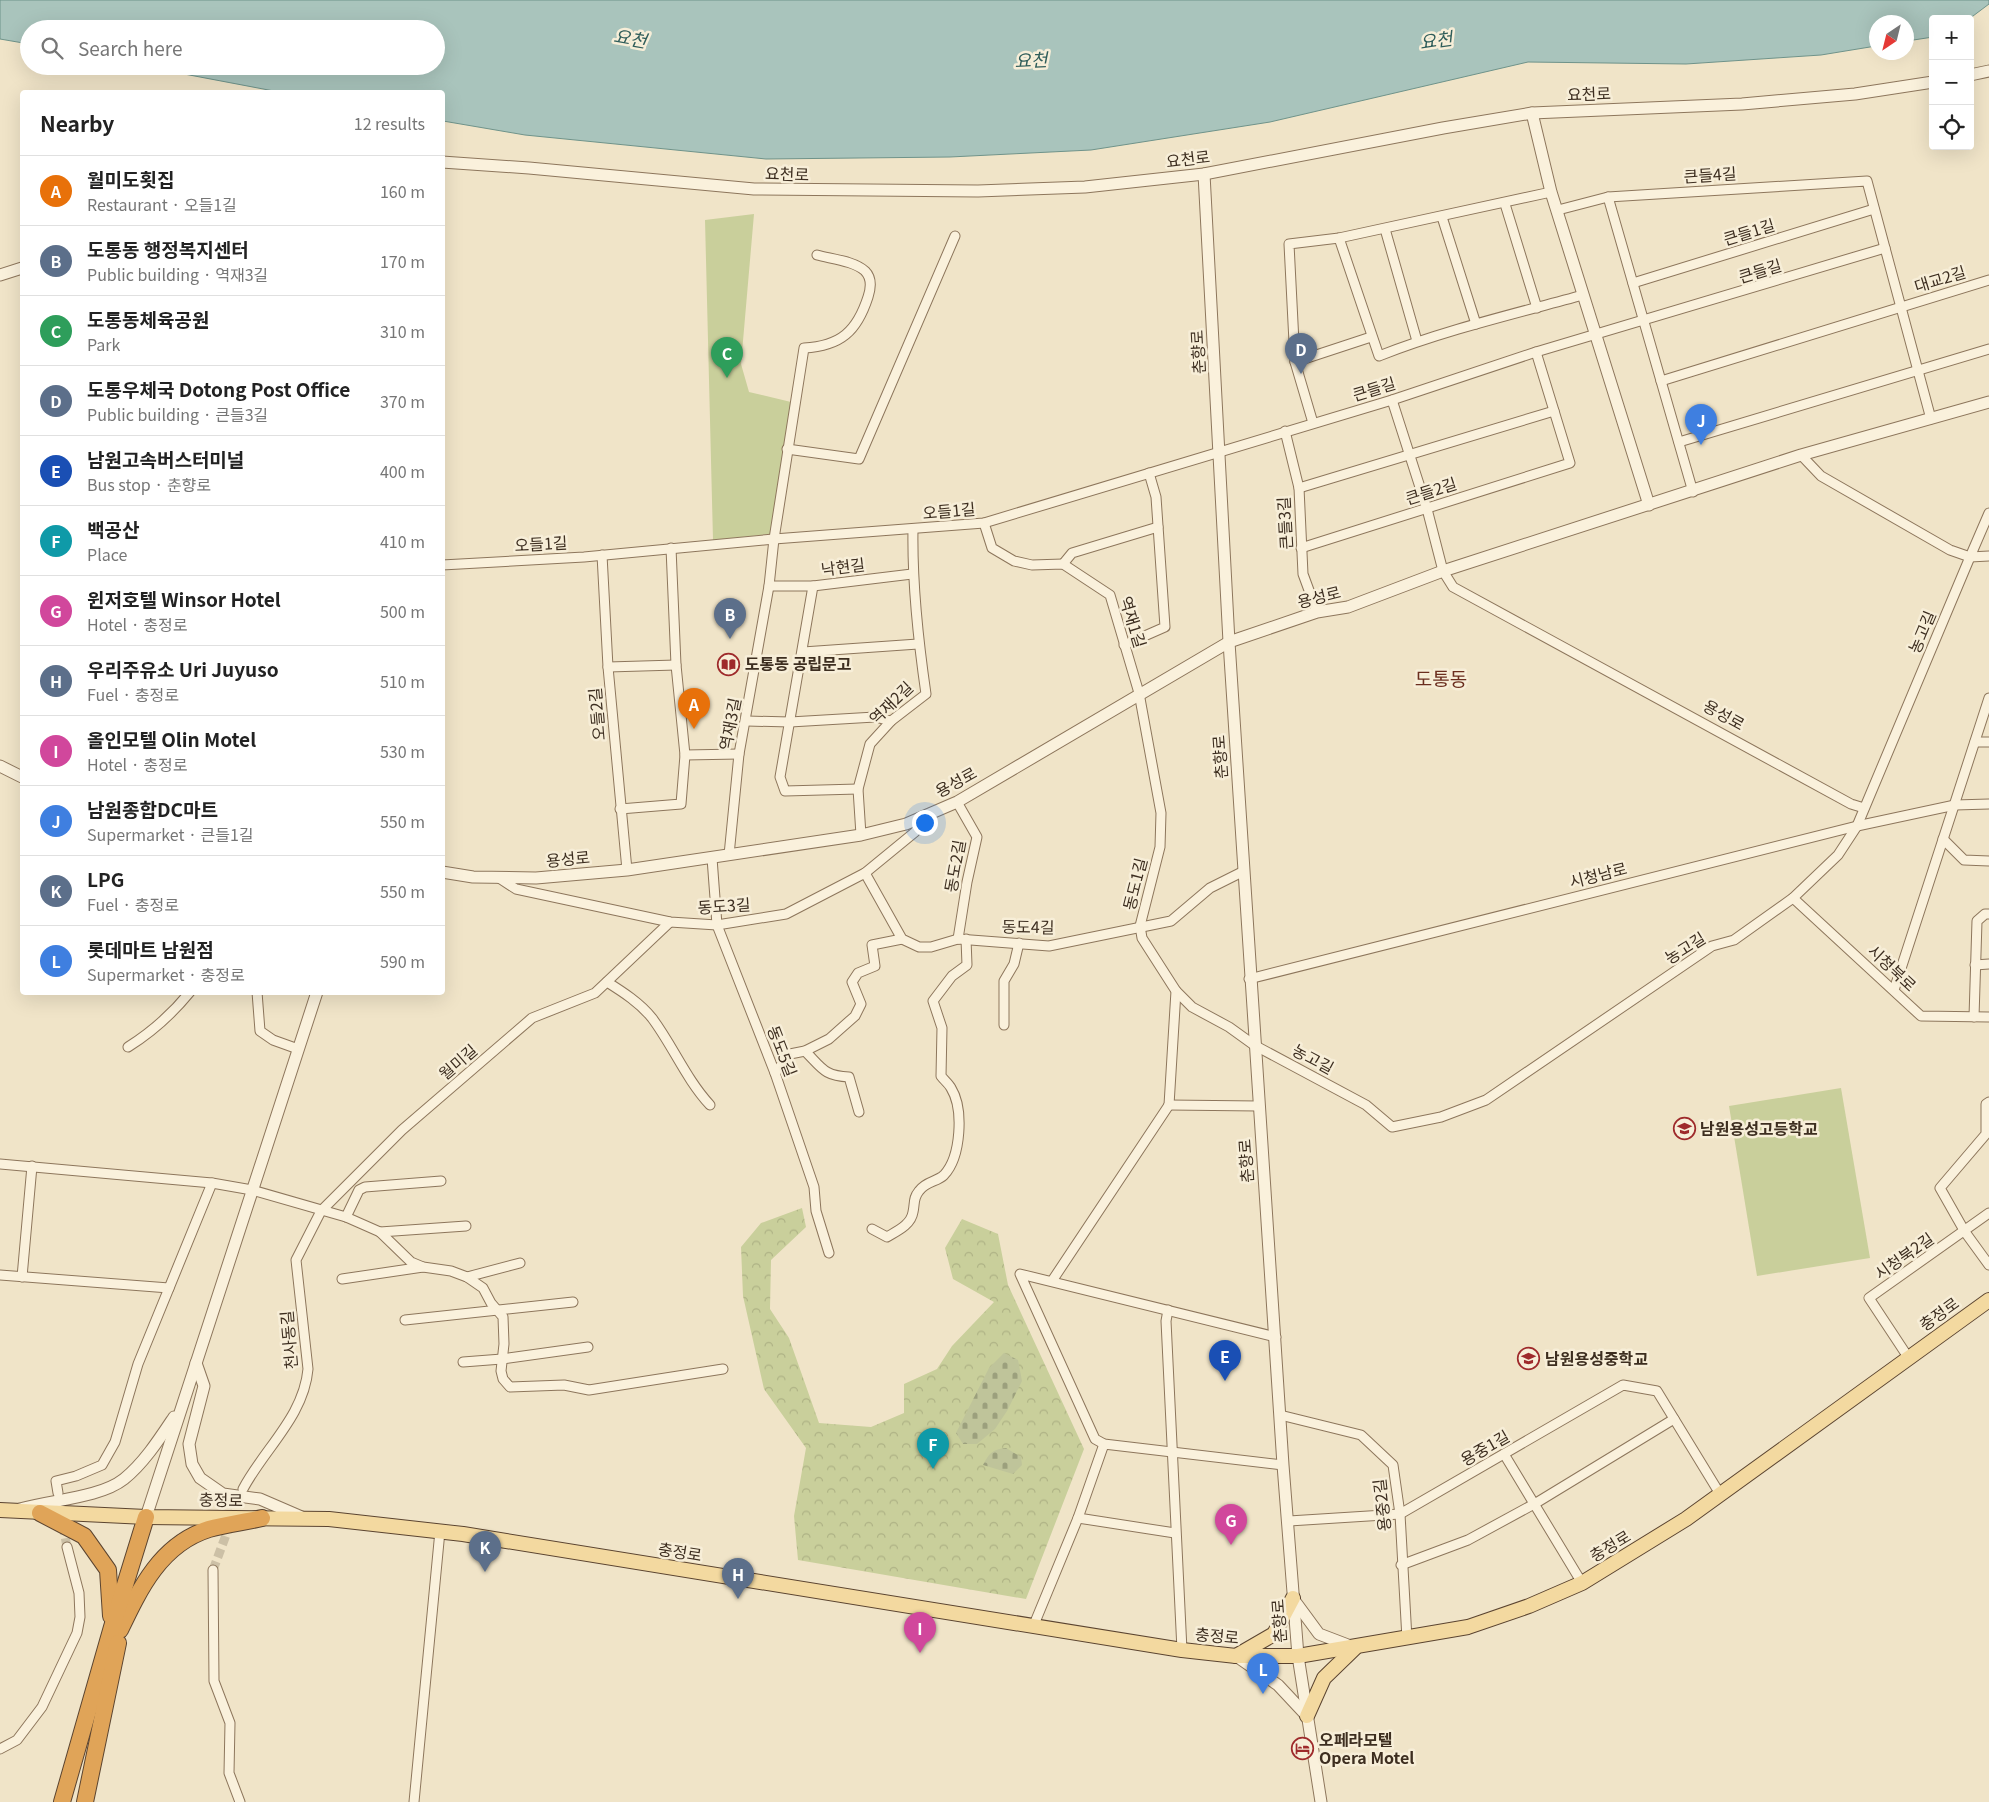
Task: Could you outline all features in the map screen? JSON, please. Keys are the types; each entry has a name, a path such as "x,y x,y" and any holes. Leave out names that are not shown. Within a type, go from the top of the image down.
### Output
{"highway":[{"path":"40,1513 84,1536 108,1570 116,1629 85,1802"},
{"path":"62,1802 116,1629 146,1517"},
{"path":"116,1629 166,1553 208,1530 262,1518"}],"main road":[{"name":"충정로","path":"7,1510 146,1517 306,1519 440,1531 1182,1650 1236,1656 1298,1656 1407,1639 1468,1627 1529,1606 1582,1583 1655,1540 1989,1300"},
{"path":"1236,1656 1274,1634 1293,1598"},
{"path":"1307,1716 1324,1678 1354,1648"}],"street":[{"path":"1974,74 1989,71"},
{"name":"요천로","path":"445,162 754,189 978,191 1037,189 1204,174 1443,128 1532,113 1742,104 1855,94 1929,83"},
{"path":"1532,113 1551,192 1649,505"},
{"name":"춘향로","path":"1204,174 1249,979 1276,1337 1283,1465 1289,1521 1298,1656 1321,1802"},
{"name":"큰들4길","path":"1558,210 1608,197 1867,180 1874,209"},
{"path":"1313,423 1295,362 1289,244 1339,238 1386,229 1505,204 1551,192"},
{"path":"1608,197 1693,492"},
{"path":"1505,204 1536,308"},
{"path":"1874,209 1931,419"},
{"name":"큰들1길","path":"1633,284 1874,209"},
{"path":"1442,217 1476,324"},
{"path":"1386,229 1417,341"},
{"path":"787,449 859,459 955,236"},
{"path":"1339,238 1379,356 1417,341 1583,296"},
{"name":"큰들길","path":"1220,451 1392,400 1536,352 1885,248"},
{"name":"역재3길","path":"729,855 739,754 747,721 769,586 787,449 804,348 824,347 854,328 862,316 870,291 870,278 864,271 851,264 817,255"},
{"path":"0,276 20,269"},
{"name":"대교2길","path":"1901,307 1989,280"},
{"path":"1661,381 1901,307"},
{"path":"1295,362 1372,337"},
{"path":"1679,442 1989,349"},
{"path":"1299,488 1554,411 1536,352"},
{"path":"1392,400 1427,510 1443,571"},
{"name":"용성로","path":"445,872 499,878 536,878 626,870 861,835 925,817 957,802 1229,642 1317,612 1348,607 1443,571 1693,492 1801,455 1989,402"},
{"name":"큰들2길","path":"1301,548 1427,510 1570,463 1554,411"},
{"name":"큰들3길","path":"1285,432 1299,488 1303,574 1317,612"},
{"name":"오들1길","path":"445,565 602,555 774,539 984,523 1220,451"},
{"path":"1801,455 1821,476 1950,550 1970,556 1989,556"},
{"path":"1124,646 1165,627 1156,497 1149,473"},
{"name":"농고길","path":"1254,1045 1366,1105 1392,1127 1441,1117 1486,1100 1712,946 1734,940 1793,898 1838,855 1857,826 1989,513"},
{"path":"984,523 992,548 1014,561 1032,565 1064,564 1072,553 1158,527"},
{"name":"역재2길","path":"861,835 858,789 870,744 891,721 926,694 918,644 912,574 913,529"},
{"path":"620,809 681,804 685,755 676,665 671,548"},
{"name":"오들2길","path":"602,555 608,667 626,870"},
{"name":"역재1길","path":"1064,564 1110,596 1140,693"},
{"name":"용성로","path":"1443,571 1452,587 1851,804 1864,808"},
{"name":"낙현길","path":"858,789 785,791 780,777 813,586 912,574"},
{"path":"769,586 813,586"},
{"path":"803,652 918,644"},
{"path":"608,667 676,665"},
{"name":"동도1길","path":"1140,693 1161,813 1160,847 1140,926 1142,938 1176,991 1192,1007 1229,1026 1254,1045"},
{"path":"1894,990 1989,698"},
{"path":"747,721 790,722 875,717 891,721"},
{"path":"1975,742 1989,742"},
{"path":"685,755 739,754"},
{"path":"0,766 20,776"},
{"name":"동도2길","path":"872,1229 886,1237 908,1223 913,1212 913,1199 928,1182 942,1177 953,1164 959,1142 957,1107 952,1089 941,1076 942,1028 934,1001 952,976 966,965 962,939 967,882 977,837 957,802"},
{"name":"시청남로","path":"1249,979 1857,826 1955,805 1989,804"},
{"name":"동도3길","path":"499,878 516,889 670,922 717,925 786,914 864,873 915,832 925,817"},
{"path":"1943,839 1964,860 1989,861"},
{"name":"동도5길","path":"712,858 717,925 775,1073 814,1187 816,1211 829,1253"},
{"name":"동도4길","path":"902,939 919,946 931,947 962,939 1049,946 1140,926 1171,922 1210,888 1244,871"},
{"path":"775,1073 790,1054 805,1051 828,1039 855,1016 861,1004 852,982 858,973 875,966 872,945 902,939 864,873"},
{"name":"시청북로","path":"1793,898 1921,1016 1989,1017"},
{"path":"1974,1017 1977,921 1985,914 1989,914"},
{"name":"월미길","path":"296,1260 321,1211 402,1130 532,1018 595,993 670,922"},
{"path":"1004,1025 1004,981 1014,964 1019,943"},
{"path":"1975,965 1989,964"},
{"path":"607,982 635,1001 652,1018 687,1075 710,1105"},
{"path":"1052,1281 1169,1105 1176,991"},
{"path":"128,1047 149,1034 174,1011 187,995"},
{"path":"257,995 260,1031 273,1040 298,1049"},
{"path":"146,1517 316,995"},
{"path":"805,1051 832,1076 849,1077 859,1112"},
{"path":"1989,1102 1986,1104 1986,1134 1940,1188 1965,1232 1989,1265"},
{"path":"1169,1105 1258,1106"},
{"path":"0,1164 212,1183 252,1190 346,1217 380,1232 406,1257 423,1267"},
{"path":"22,1277 32,1166"},
{"path":"346,1217 359,1190 441,1181"},
{"path":"58,1493 56,1480 76,1476 102,1465 115,1442 138,1364 212,1183"},
{"name":"시청북2길","path":"1908,1357 1869,1298 1965,1232 1989,1213"},
{"path":"380,1232 466,1226"},
{"name":"천사동길","path":"243,1489 253,1471 299,1406 306,1386 308,1369 296,1260"},
{"path":"467,1277 520,1263"},
{"path":"342,1279 423,1267 450,1270 467,1277 483,1288 503,1317 503,1379 510,1387 564,1385 589,1390 723,1369"},
{"path":"1276,1337 1020,1274 1095,1439 1104,1444 1174,1454 1283,1465"},
{"path":"0,1275 169,1288"},
{"path":"405,1320 573,1302"},
{"name":"충정로","path":"1168,1310 1166,1322 1174,1454 1175,1534 1182,1650"},
{"path":"462,1362 502,1359 588,1347"},
{"path":"196,1363 204,1386 189,1444 192,1464 200,1478 223,1494 260,1499 306,1519"},
{"name":"용중1길","path":"1289,1521 1400,1514 1623,1385 1657,1390 1720,1494"},
{"path":"7,1510 92,1493 123,1480 140,1463 182,1405"},
{"name":"용중2길","path":"1280,1414 1361,1435 1393,1465 1400,1514 1401,1565 1407,1639"},
{"path":"1401,1565 1468,1540 1536,1503 1674,1419"},
{"path":"1033,1627 1078,1518 1104,1444"},
{"path":"1504,1454 1536,1503 1582,1583"},
{"path":"1078,1518 1175,1534"},
{"path":"414,1802 440,1531"},
{"path":"0,1749 17,1740 42,1707 77,1633 80,1593 66,1547"},
{"path":"213,1570 214,1681 230,1723 229,1773 240,1802"},
{"path":"1293,1598 1319,1634 1354,1648"},
{"path":"1236,1656 1278,1685 1307,1716"}],"green space":[{"path":"754,214 741,364 749,392 791,402 770,534 713,540 705,220"},
{"path":"1841,1088 1870,1258 1757,1276 1729,1106"},
{"path":"802,1208 806,1227 771,1260 770,1309 789,1338 819,1423 871,1427 904,1413 904,1384 937,1369 952,1346 994,1302 953,1279 945,1248 962,1219 998,1234 1008,1285 1084,1449 1026,1599 798,1560 794,1516 806,1448 764,1389 743,1296 741,1247 761,1223"},
{"path":"1004,1353 1018,1360 1022,1381 1007,1411 995,1429 977,1444 963,1444 956,1433 989,1368"},
{"path":"1006,1448 1021,1457 1022,1465 1013,1474 983,1465 992,1452"}],"water":[{"name":"요천","path":"0,0 1989,0 1989,4 1974,15 1929,15 1929,38 1914,40 1914,15 1869,15 1869,47 1821,55 1686,64 1528,62 1270,122 1091,150 950,157 766,159 525,135 445,121 445,90 268,90 189,75 445,75 445,20 20,20 20,42 0,39"}],"tunnel":[{"path":"213,1570 242,1492"},
{"path":"63,1525 67,1547"}],"place":[{"name":"도통우체국 Dotong Post Office","path":"1301,374"},
{"name":"도통동체육공원","path":"727,378"},
{"name":"남원종합DC마트","path":"1701,445"},
{"name":"도통동 행정복지센터","path":"730,639"},
{"name":"도통동 공립문고","path":"729,664"},
{"name":"월미도횟집","path":"694,729"},
{"name":"남원용성고등학교","path":"1684,1129"},
{"name":"남원용성중학교","path":"1529,1359"},
{"name":"남원고속버스터미널","path":"1225,1381"},
{"name":"백공산","path":"933,1469"},
{"name":"윈저호텔 Winsor Hotel","path":"1231,1545"},
{"name":"LPG","path":"485,1572"},
{"name":"우리주유소 Uri Juyuso","path":"738,1599"},
{"name":"올인모텔 Olin Motel","path":"920,1653"},
{"name":"롯데마트 남원점","path":"1263,1694"},
{"name":"오페라모텔 Opera Motel","path":"1303,1749"}],"district":[{"name":"도통동","path":"1441,679"}]}
